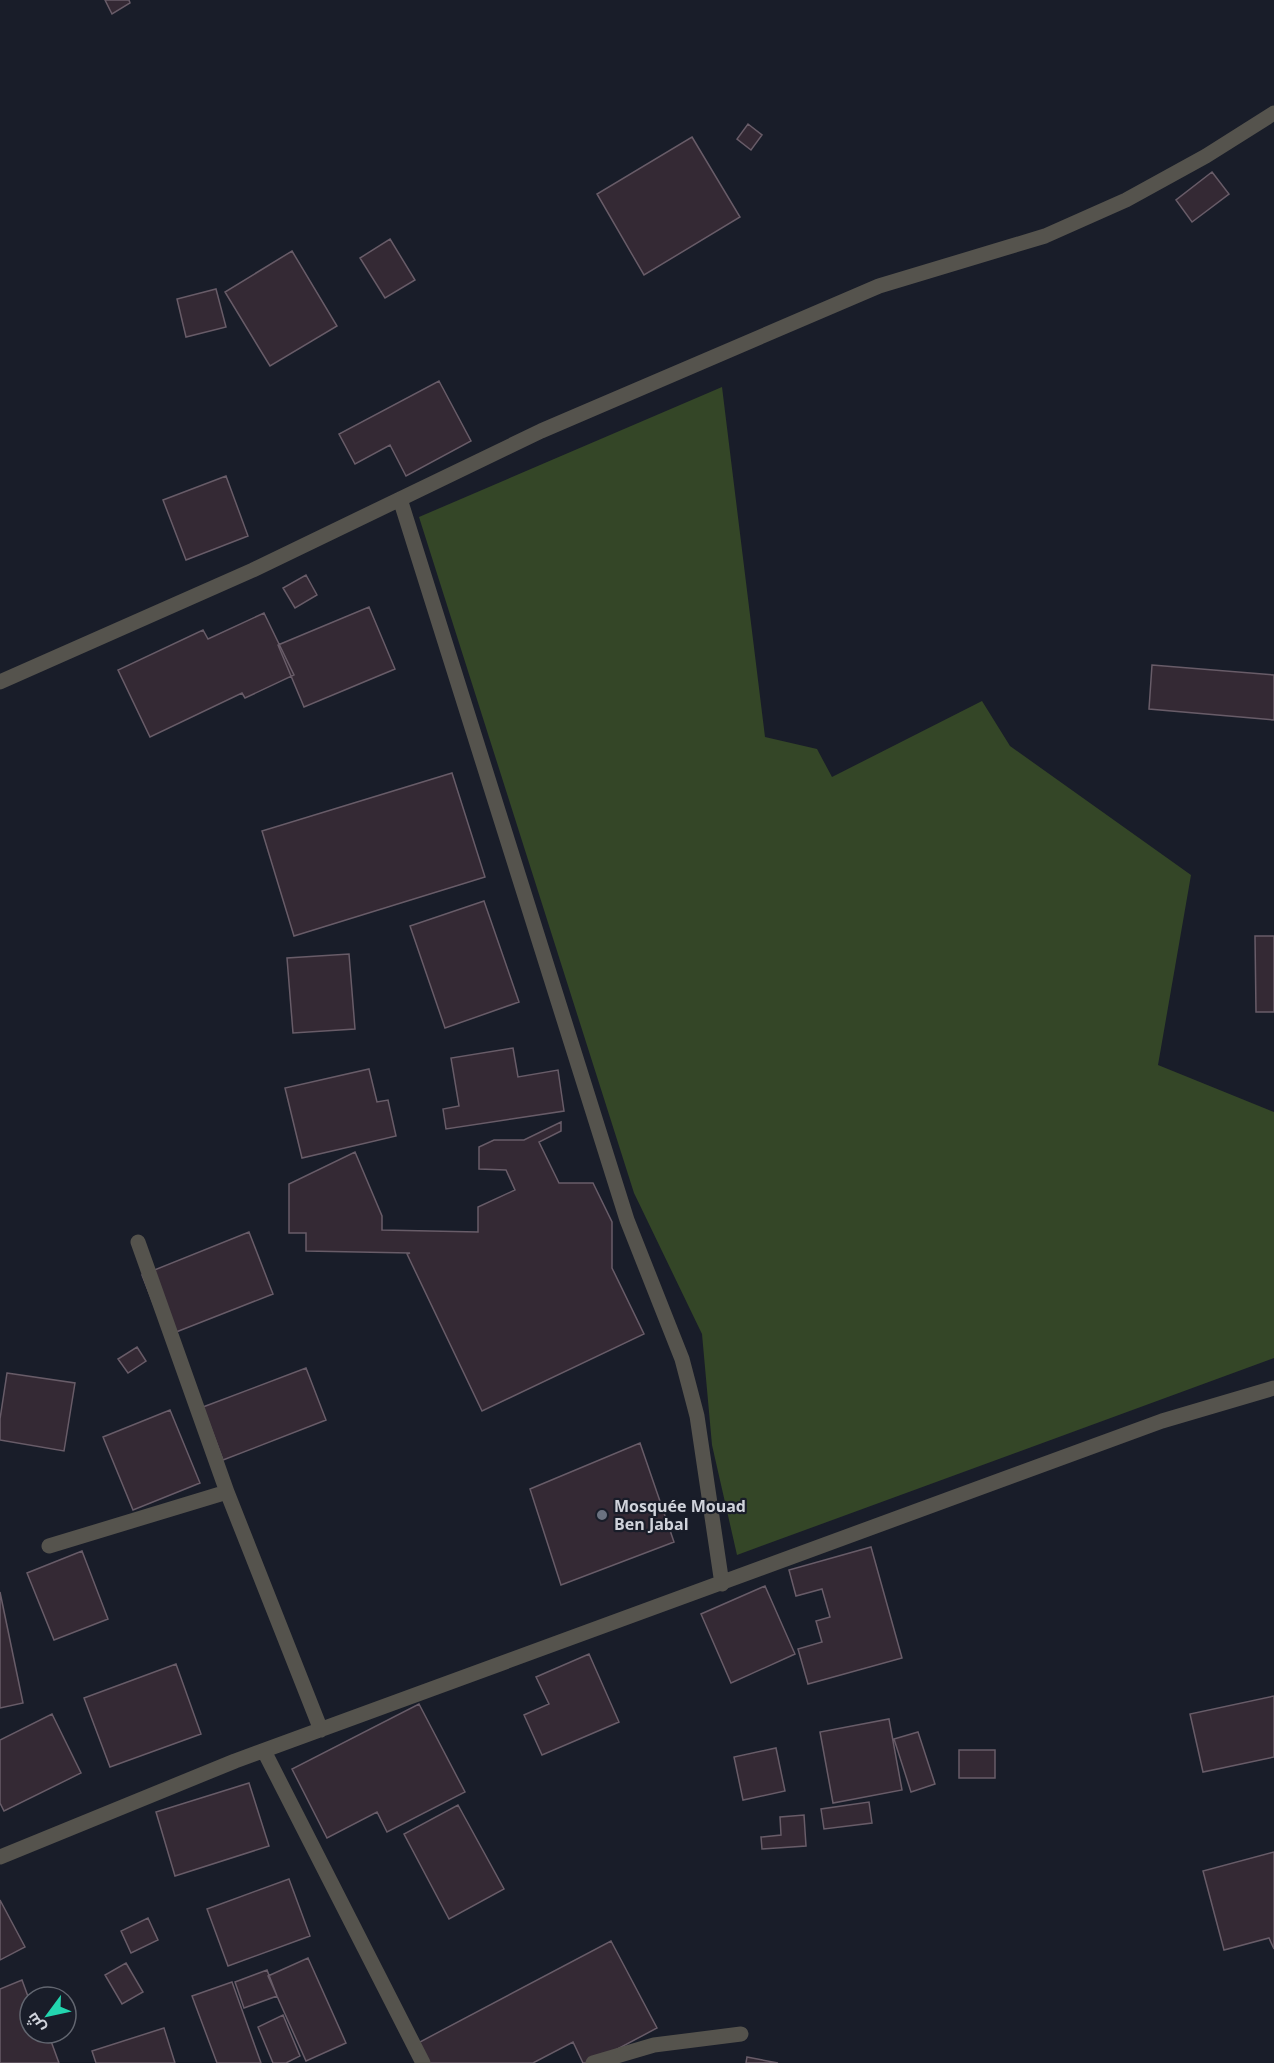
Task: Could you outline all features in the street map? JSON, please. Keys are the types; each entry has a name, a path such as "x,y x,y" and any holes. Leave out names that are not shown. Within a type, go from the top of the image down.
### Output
{"street":[{"path":"0,682 253,570 541,431 879,286 1045,236 1136,194 1206,156 1274,113"},
{"path":"400,500 627,1220 682,1359 697,1416 722,1584"},
{"path":"138,1242 227,1492 321,1730"},
{"path":"0,1857 321,1730 1162,1421 1274,1388"},
{"path":"49,1546 227,1492"},
{"path":"264,1751 423,2063"},
{"path":"593,2063 654,2045 741,2034"}],"green space":[{"path":"722,387 765,737 817,749 832,777 982,701 1010,746 1191,875 1158,1065 1274,1112 1274,1358 737,1555 712,1445 702,1334 634,1193 419,517"}],"building":[{"path":"105,0 129,0 130,3 112,14"},
{"path":"748,124 762,135 751,150 737,139"},
{"path":"692,137 740,217 644,275 597,194"},
{"path":"1212,172 1229,194 1192,222 1176,200"},
{"path":"390,239 415,280 385,298 360,258"},
{"path":"292,251 337,326 270,366 225,292"},
{"path":"216,289 226,327 186,337 177,299"},
{"path":"439,381 471,441 406,476 390,445 355,464 339,434"},
{"path":"226,476 248,536 186,560 163,500"},
{"path":"306,575 317,595 295,608 283,588"},
{"path":"369,607 395,669 304,707 278,645"},
{"path":"264,613 294,675 245,698 242,693 150,737 118,670 203,630 208,639"},
{"path":"1152,665 1274,675 1274,720 1149,709"},
{"path":"452,773 485,877 294,936 262,831"},
{"path":"484,901 519,1002 445,1028 410,926"},
{"path":"1255,936 1274,936 1274,1012 1256,1012"},
{"path":"349,954 355,1029 293,1033 287,958"},
{"path":"513,1048 518,1077 558,1070 564,1111 446,1129 443,1109 459,1106 451,1058"},
{"path":"369,1069 377,1102 388,1100 396,1136 302,1158 285,1088"},
{"path":"561,1122 561,1131 539,1142 559,1183 593,1183 612,1222 612,1268 644,1334 482,1411 407,1254 410,1253 306,1251 306,1233 289,1233 289,1184 355,1152 382,1216 382,1230 478,1232 478,1207 515,1190 506,1170 479,1169 479,1147 494,1140 524,1140"},
{"path":"249,1232 273,1294 166,1336 142,1275"},
{"path":"137,1347 146,1361 128,1373 118,1359"},
{"path":"306,1368 326,1420 223,1460 203,1407"},
{"path":"7,1373 75,1383 64,1451 0,1440 0,1419"},
{"path":"170,1410 200,1483 133,1510 103,1437"},
{"name":"Mosquée Mouad Ben Jabal","path":"640,1443 674,1542 561,1585 530,1489"},
{"path":"871,1547 902,1658 808,1684 798,1649 822,1642 816,1621 830,1617 822,1589 796,1596 789,1570"},
{"path":"82,1551 108,1619 54,1640 27,1573"},
{"path":"765,1586 795,1654 731,1683 701,1614"},
{"path":"0,1592 23,1703 0,1708"},
{"path":"589,1654 619,1722 542,1755 524,1715 549,1704 536,1677"},
{"path":"176,1664 201,1734 110,1767 84,1698"},
{"path":"1274,1696 1274,1757 1203,1772 1190,1714"},
{"path":"419,1704 465,1792 387,1832 377,1812 327,1838 292,1769"},
{"path":"52,1714 81,1773 4,1811 0,1803 0,1740"},
{"path":"889,1719 902,1790 833,1803 820,1732"},
{"path":"918,1732 935,1784 911,1792 894,1739"},
{"path":"776,1748 785,1791 743,1800 734,1757"},
{"path":"959,1750 995,1750 995,1778 959,1778"},
{"path":"249,1783 269,1846 175,1876 156,1812"},
{"path":"869,1802 872,1823 824,1829 821,1809"},
{"path":"458,1805 504,1889 449,1919 404,1834"},
{"path":"804,1815 806,1846 762,1849 761,1837 781,1835 780,1817"},
{"path":"1274,1852 1274,1949 1269,1938 1224,1950 1203,1871"},
{"path":"289,1879 310,1936 228,1966 207,1909"},
{"path":"0,1900 25,1947 0,1960"},
{"path":"148,1918 158,1940 131,1953 121,1931"},
{"path":"611,1941 657,2028 591,2063 583,2063 573,2042 533,2063 429,2063 418,2043"},
{"path":"308,1958 346,2043 306,2061 268,1976"},
{"path":"126,1963 143,1992 122,2004 105,1975"},
{"path":"267,1970 277,1996 244,2008 235,1982"},
{"path":"22,1980 24,1985 18,1985 18,2045 52,2045 59,2063 0,2063 0,1989"},
{"path":"232,1982 261,2063 217,2063 192,1996"},
{"path":"283,2015 300,2056 286,2063 273,2063 258,2027"},
{"path":"164,2028 175,2063 96,2063 92,2051"},
{"path":"747,2057 778,2063 746,2063"}],"place":[{"name":"Mosquée Mouad Ben Jabal","path":"602,1515"}]}
